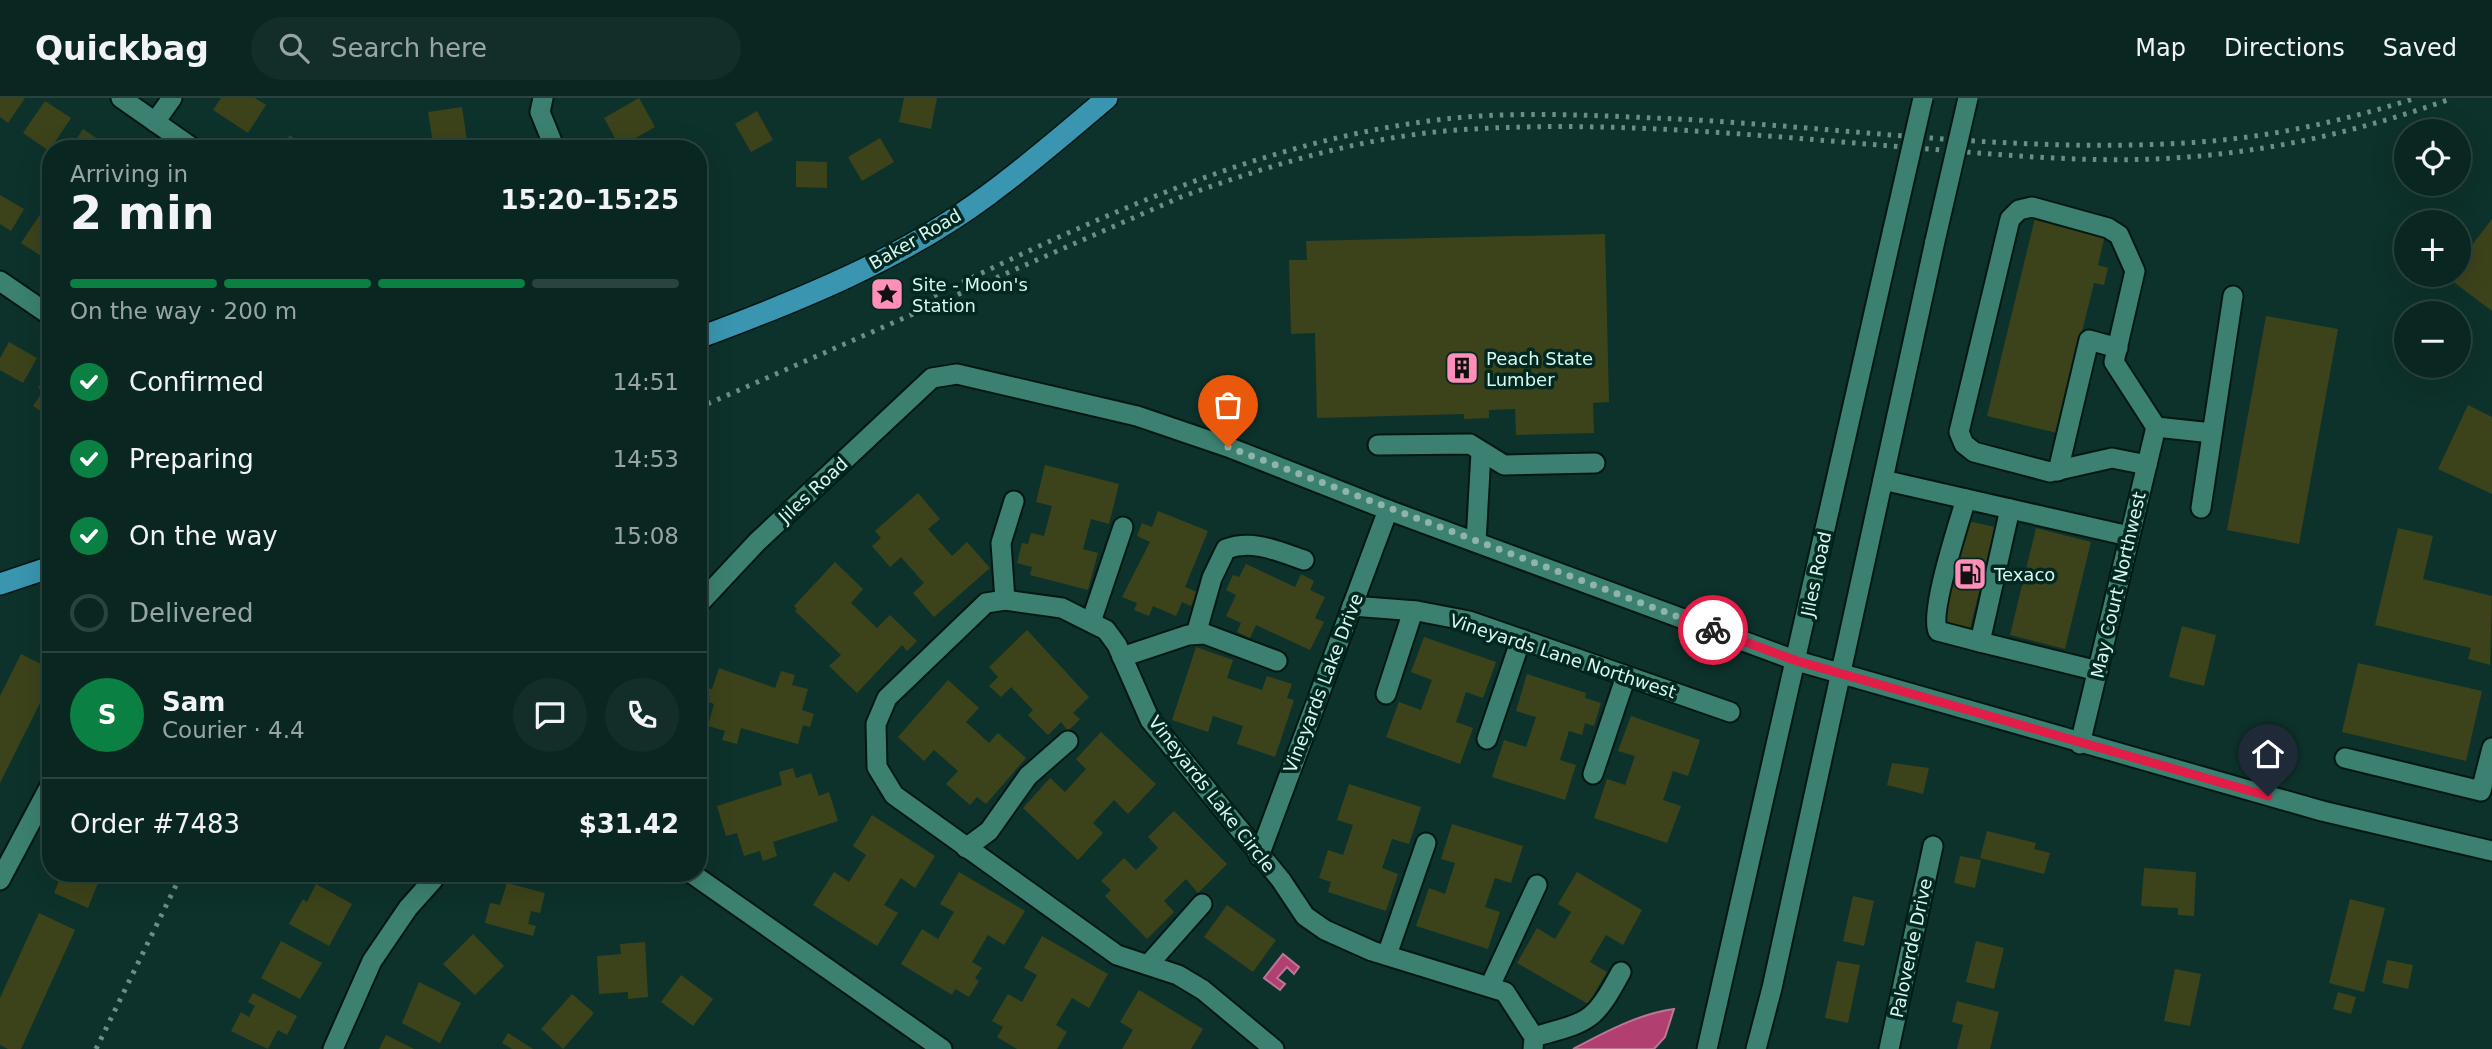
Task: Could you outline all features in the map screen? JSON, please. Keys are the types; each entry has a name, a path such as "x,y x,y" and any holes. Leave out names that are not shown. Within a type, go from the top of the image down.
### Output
{"main road":[{"name":"Baker Road","path":"707,334 867,267 921,237 986,197 1107,98"},
{"path":"0,584 42,570"}],"street":[{"path":"121,98 181,140"},
{"path":"155,122 172,98"},
{"path":"543,98 540,113 551,140"},
{"name":"Jiles Road","path":"1707,1049 1923,98"},
{"path":"1756,1049 1968,98"},
{"path":"2147,465 2112,458 2050,472 1974,452 1964,444 1959,432 2011,219 2019,210 2032,207 2108,228 2119,236 2135,271 2114,362 2156,427 2212,433"},
{"path":"0,281 42,310"},
{"path":"2201,509 2233,296"},
{"path":"2058,471 2089,340 2118,348"},
{"name":"Jiles Road","path":"707,595 757,542 932,378 957,374 1137,416 1228,447 1388,510"},
{"name":"May Court Northwest","path":"2080,744 2156,427"},
{"path":"1378,445 1470,444 1504,466 1595,463"},
{"path":"1476,542 1481,452"},
{"path":"1883,480 2129,536"},
{"path":"1966,499 1937,608 1938,631 2098,671"},
{"path":"1014,501 1001,543 1005,600 986,603 887,698 876,724 877,767 894,795 966,848 1118,955 1178,975 1203,990 1274,1049"},
{"path":"1980,642 2010,509"},
{"path":"1388,510 1797,661 2080,744 2322,810 2492,851"},
{"name":"Vineyards Lake Drive","path":"1259,856 1388,510"},
{"path":"1091,622 1123,527"},
{"path":"1196,635 1212,578 1226,549 1241,543 1258,545 1304,560"},
{"name":"Vineyards Lake Circle","path":"1005,600 1062,608 1106,630 1122,657 1150,720 1281,880 1305,916 1325,930 1387,955 1505,992 1534,1043"},
{"name":"Vineyards Lane Northwest","path":"1352,606 1413,611 1469,621 1730,712"},
{"path":"1386,694 1413,611"},
{"path":"1122,657 1205,634 1277,661"},
{"path":"1487,738 1521,639"},
{"path":"1593,774 1626,676"},
{"path":"966,848 989,831 1028,776 1068,741"},
{"path":"2345,758 2482,791 2492,748"},
{"path":"0,880 42,801"},
{"path":"1387,955 1426,843"},
{"name":"Paloverde Drive","path":"1889,1049 1933,846"},
{"path":"333,1049 372,961 408,908 431,882"},
{"path":"704,882 942,1049"},
{"path":"1490,986 1537,885"},
{"path":"1148,965 1202,904"},
{"path":"1534,1043 1587,1021 1607,997 1620,972"}],"shaded area":[{"path":"1283,954 1299,967 1294,974 1287,967 1277,978 1285,984 1280,990 1264,978"},
{"path":"1674,1009 1665,1037 1654,1049 1573,1049 1635,1019"}],"building":[{"path":"0,98 25,98 8,123 0,117"},
{"path":"221,98 255,98 266,105 248,133 213,110"},
{"path":"639,98 655,127 632,140 616,140 604,118"},
{"path":"904,98 937,98 931,129 899,122"},
{"path":"45,101 71,118 56,140 42,140 42,146 23,133"},
{"path":"462,107 467,140 433,140 428,112"},
{"path":"757,111 773,140 751,152 735,124"},
{"path":"83,129 99,140 76,140"},
{"path":"880,138 894,162 862,181 848,157"},
{"path":"796,161 827,162 827,188 796,187"},
{"path":"0,195 24,209 11,231 0,224"},
{"path":"42,212 42,256 21,243"},
{"path":"2035,218 2105,235 2098,265 2108,268 2104,285 2094,283 2057,433 1987,416"},
{"path":"2492,219 2492,311 2460,287 2471,287 2471,246"},
{"name":"Peach State Lumber","path":"1605,234 1609,402 1593,403 1594,433 1516,435 1515,409 1489,410 1489,418 1464,419 1464,414 1317,418 1315,333 1291,334 1289,260 1307,260 1306,241"},
{"path":"2266,316 2338,329 2299,544 2227,530"},
{"path":"9,342 37,358 23,383 0,370 0,358"},
{"path":"42,392 42,412 33,406"},
{"path":"2468,405 2492,417 2492,494 2438,469"},
{"path":"1045,465 1119,484 1109,524 1091,519 1083,549 1098,553 1088,590 1030,575 1032,567 1017,563 1022,543 1028,544 1031,533 1044,536 1052,506 1036,502"},
{"path":"918,493 940,519 928,529 952,556 967,542 990,568 934,617 913,593 924,583 901,557 890,567 872,546 881,538 875,531"},
{"path":"1158,511 1208,531 1185,587 1197,592 1191,606 1182,602 1176,616 1153,606 1149,616 1134,610 1137,603 1122,597 1150,542 1137,536 1142,523 1152,527"},
{"path":"1968,521 1995,527 1968,637 1941,631"},
{"path":"2036,528 2091,542 2065,649 2010,635"},
{"path":"2398,528 2433,536 2423,579 2492,596 2490,665 2468,659 2471,648 2375,625"},
{"path":"835,562 863,589 851,603 877,628 890,615 917,641 907,651 902,645 857,693 829,666 841,655 795,611 797,609 794,606"},
{"path":"1246,564 1295,587 1301,574 1314,581 1310,590 1325,597 1315,618 1324,622 1310,650 1256,625 1250,638 1237,632 1241,623 1226,616 1236,595 1226,590 1233,575 1239,577"},
{"path":"2182,626 2216,635 2204,686 2169,677"},
{"path":"1027,630 1089,697 1073,713 1080,719 1068,731 1061,722 1048,735 1028,715 1033,710 1011,687 1001,697 989,686 998,677 989,667"},
{"path":"1424,637 1496,662 1483,698 1466,692 1456,722 1473,728 1460,764 1386,737 1399,702 1421,710 1432,680 1411,672"},
{"path":"1196,647 1233,660 1227,678 1262,690 1267,676 1292,684 1287,698 1294,700 1275,757 1237,744 1243,726 1213,716 1208,732 1172,720"},
{"path":"21,654 42,664 42,699 0,783 0,696"},
{"path":"2358,663 2482,691 2466,761 2342,732"},
{"path":"719,668 775,688 781,671 795,675 792,685 808,689 802,710 814,714 810,727 803,725 798,744 741,728 737,744 722,740 725,731 708,726 714,704 707,701 707,688 712,689"},
{"path":"1527,674 1586,693 1585,698 1601,703 1594,726 1585,723 1582,735 1569,731 1560,760 1576,765 1565,800 1492,777 1504,740 1526,747 1536,717 1516,711"},
{"path":"948,680 979,708 966,722 989,743 998,733 1026,758 986,804 977,797 970,805 946,784 958,771 934,750 924,761 898,737"},
{"path":"1631,716 1700,740 1688,776 1673,771 1663,800 1681,806 1667,843 1594,818 1607,779 1625,785 1635,756 1618,751"},
{"path":"1101,732 1156,784 1128,814 1114,800 1093,823 1103,833 1078,860 1023,808 1050,778 1065,792 1086,769 1076,759"},
{"path":"1892,763 1929,768 1923,794 1887,785"},
{"path":"793,768 796,778 811,773 819,796 829,792 838,821 773,842 777,856 763,861 760,851 744,856 737,833 726,836 717,806 782,785 779,772"},
{"path":"1349,784 1421,807 1409,844 1392,839 1382,868 1398,874 1386,911 1328,892 1331,882 1319,878 1328,850 1343,855 1353,825 1337,820"},
{"path":"1174,811 1227,864 1198,893 1186,879 1164,901 1174,912 1147,939 1105,896 1111,890 1101,881 1124,858 1136,870 1158,848 1148,837"},
{"path":"872,815 935,856 915,888 901,878 884,905 898,913 877,946 813,905 834,872 849,882 866,855 853,846"},
{"path":"1452,824 1523,846 1511,883 1495,878 1485,907 1500,912 1488,949 1416,926 1429,888 1445,894 1455,863 1441,859"},
{"path":"1987,831 2036,843 2034,849 2050,853 2044,874 1980,858"},
{"path":"1960,856 1981,860 1975,888 1954,883"},
{"path":"2144,868 2196,872 2194,916 2178,915 2178,908 2141,906"},
{"path":"959,872 1025,911 1004,945 988,935 972,962 982,968 975,978 979,981 969,997 955,989 952,995 901,964 922,929 938,939 954,912 940,904"},
{"path":"1577,872 1642,910 1623,945 1606,935 1590,962 1607,972 1588,1004 1517,963 1537,928 1555,939 1571,912 1558,904"},
{"path":"58,882 98,882 88,908 54,893"},
{"path":"507,883 545,893 540,913 531,911 528,924 536,926 533,936 485,923 490,903 500,905"},
{"path":"316,884 352,904 329,946 289,924 303,899 307,902"},
{"path":"1853,896 1874,901 1864,946 1843,941"},
{"path":"2350,899 2385,908 2364,992 2329,983"},
{"path":"1227,905 1276,940 1253,972 1204,937"},
{"path":"39,913 75,930 21,1049 8,1049 0,1045 0,998"},
{"path":"473,934 504,966 475,995 443,964"},
{"path":"1042,936 1108,974 1089,1008 1072,998 1056,1025 1067,1032 1057,1049 1017,1049 997,1037 1003,1027 992,1021 1008,994 1022,1002 1037,975 1024,968"},
{"path":"281,941 322,963 300,999 261,978"},
{"path":"1976,941 2004,948 1994,989 1966,982"},
{"path":"645,942 648,997 628,999 628,992 599,994 597,956 621,954 620,944"},
{"path":"2387,960 2413,965 2408,989 2382,983"},
{"path":"1837,961 1860,965 1848,1023 1825,1018"},
{"path":"2175,969 2201,974 2190,1026 2164,1021"},
{"path":"681,975 713,999 693,1026 661,1002"},
{"path":"419,982 461,1003 440,1043 402,1023"},
{"path":"1139,990 1203,1029 1191,1049 1122,1049 1133,1030 1120,1022"},
{"path":"2338,992 2356,997 2351,1014 2333,1009"},
{"path":"253,993 297,1016 287,1035 278,1030 268,1049 231,1031 241,1012 249,1017 255,1006 248,1002"},
{"path":"572,994 594,1013 563,1049 541,1029"},
{"path":"1957,1001 1999,1012 1990,1049 1957,1049 1963,1025 1952,1022"},
{"path":"508,1033 533,1049 512,1049 502,1043"},
{"path":"386,1035 414,1049 379,1049"}],"railway":[{"path":"915,305 1110,215 1244,164 1382,128 1454,118 1538,114 1678,119 2011,143 2145,145 2212,141 2289,130 2366,113 2416,98"},
{"path":"707,404 1181,197 1317,154 1386,139 1457,130 1516,127 1634,128 2026,156 2156,159 2222,154 2289,143 2388,119 2453,98"},
{"path":"96,1049 178,882"}],"way so far":[{"path":"1228,447 1388,510 1713,630"}],"place":[{"name":"Site - Moon's Station","path":"887,294"},
{"name":"Peach State Lumber","path":"1462,368"},
{"name":"Texaco","path":"1970,574"}],"route":[{"path":"1713,630 1797,661 2268,796"}]}
